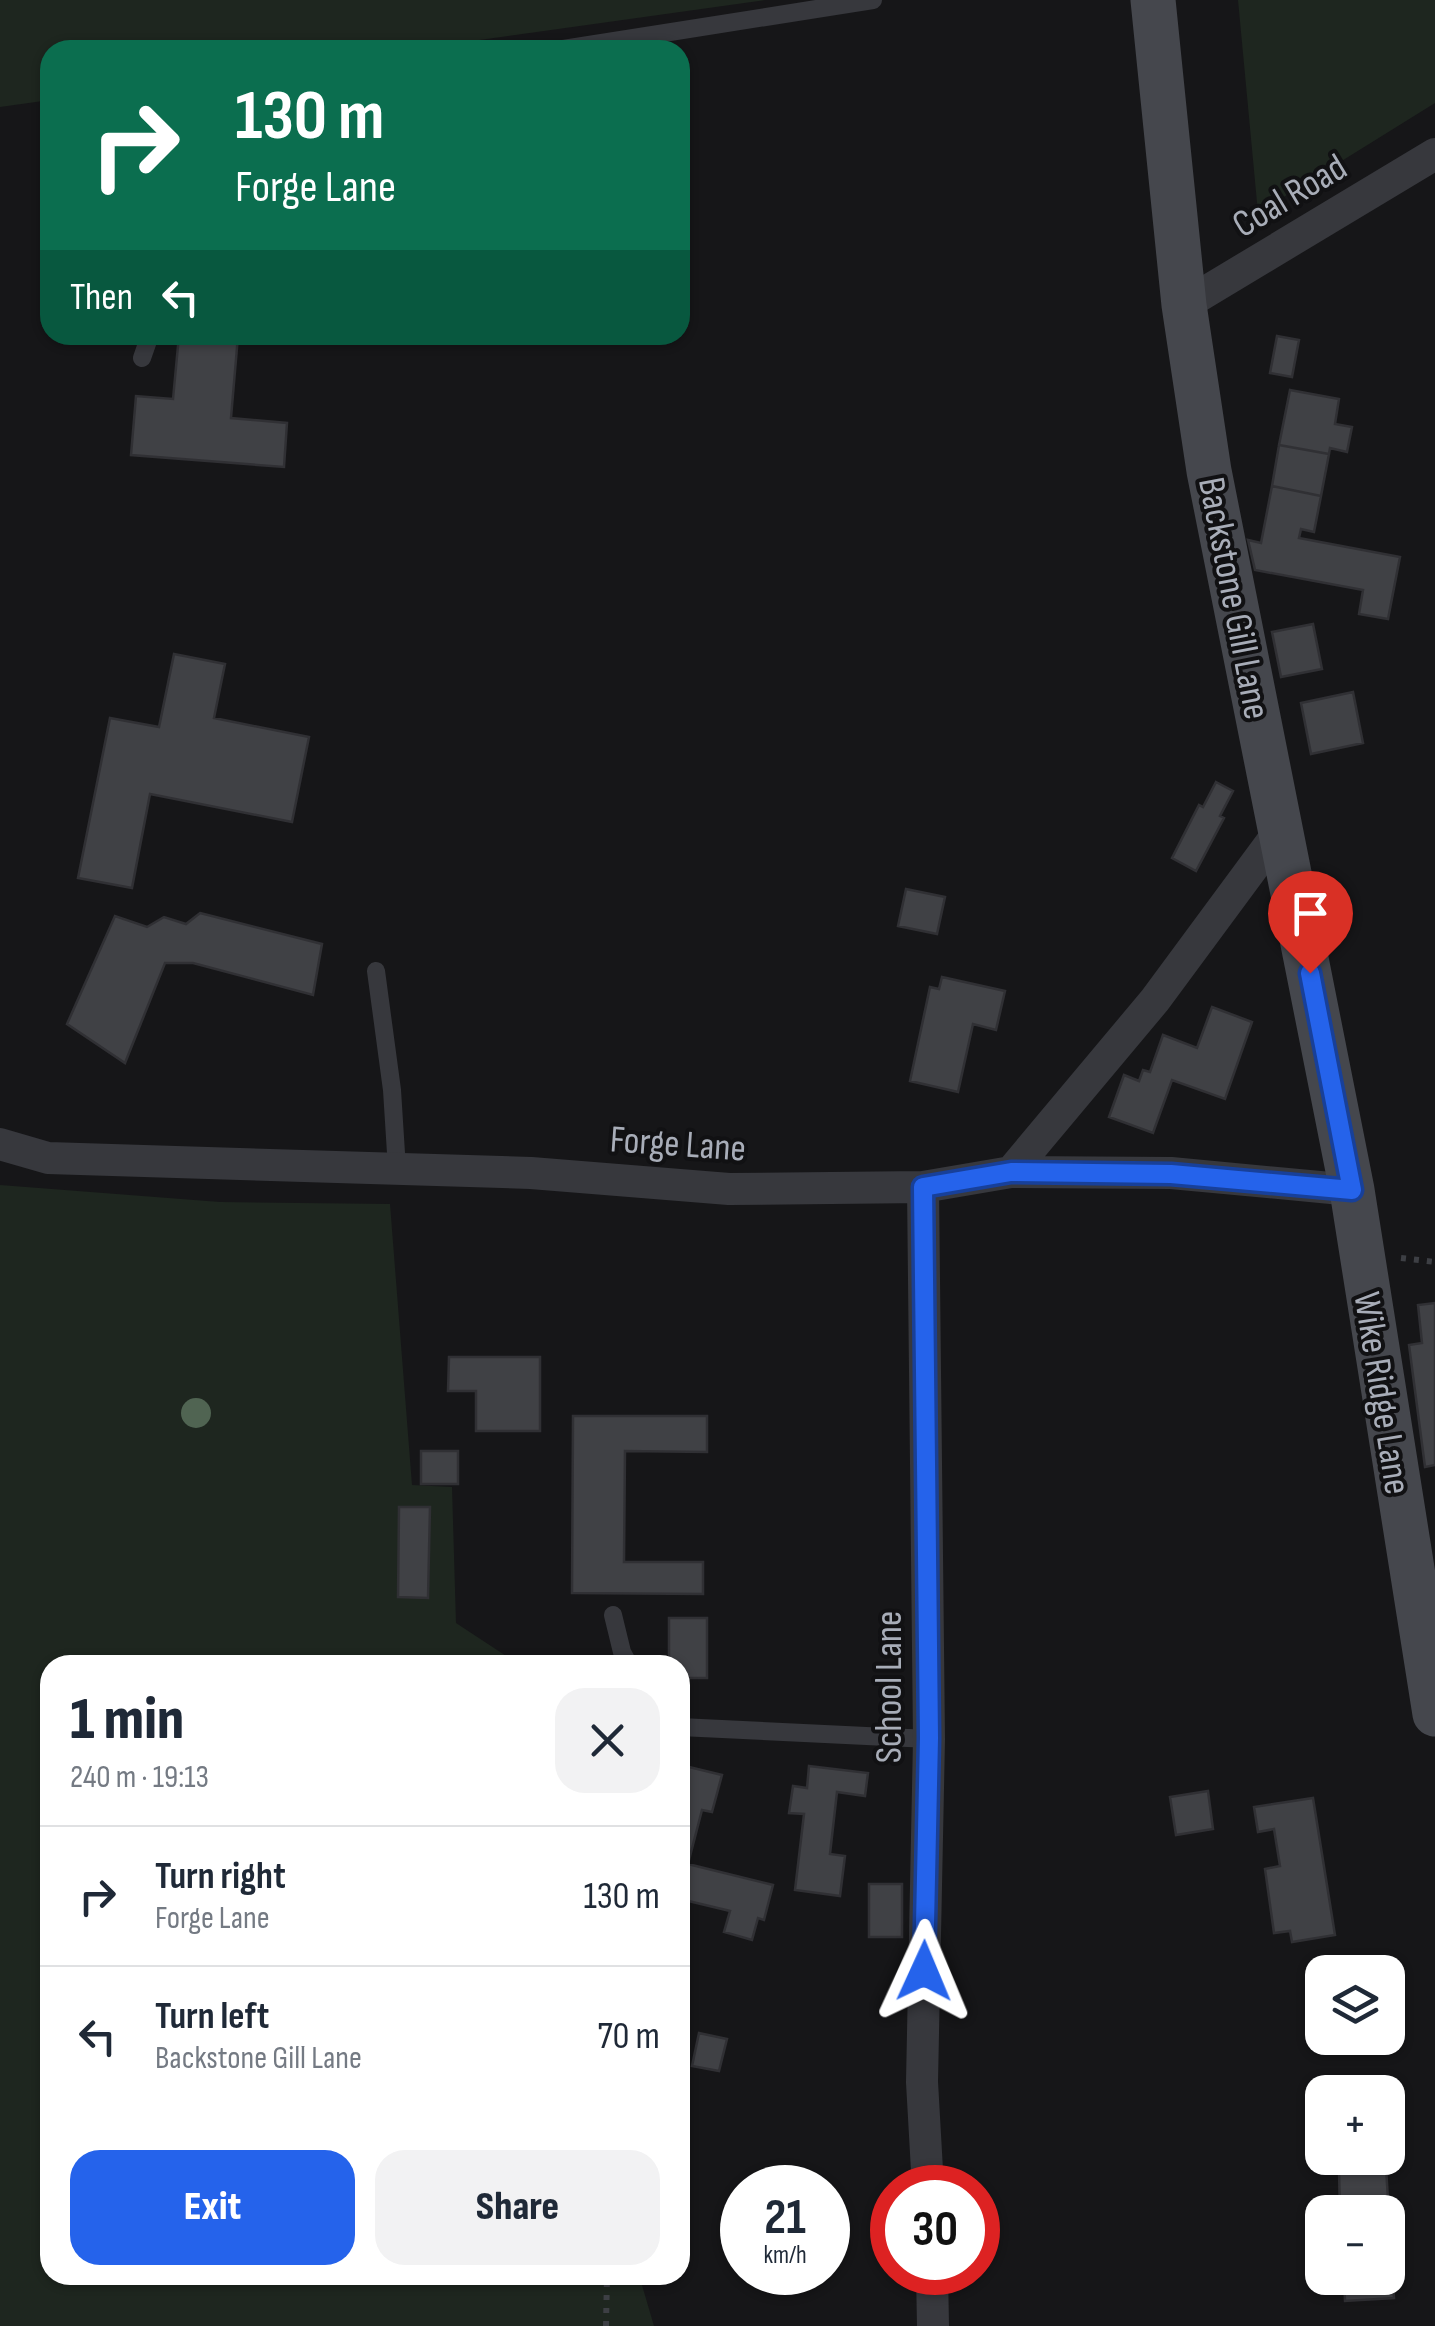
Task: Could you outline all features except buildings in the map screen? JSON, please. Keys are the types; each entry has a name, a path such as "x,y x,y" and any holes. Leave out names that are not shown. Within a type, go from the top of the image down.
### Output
{"street":[{"name":"Backstone Gill Lane","path":"1154,0 1184,305 1209,471 1352,1190"},
{"name":"Coal Road","path":"1184,305 1435,154"},
{"path":"1011,1172 1155,1000 1282,828"},
{"name":"Forge Lane","path":"0,1144 48,1158 531,1173 729,1188 923,1187 1011,1172 1171,1174 1352,1190"},
{"name":"School Lane","path":"923,1187 929,1738 922,2082 927,2165"},
{"name":"Wike Ridge Lane","path":"1352,1190 1435,1714"},
{"path":"933,2295 934,2326"}],"lane":[{"path":"620,40 873,0"},
{"path":"142,358 147,345"},
{"path":"376,971 392,1090 397,1169"},
{"path":"613,1615 624,1655"},
{"path":"690,1727 929,1738"}],"path":[{"path":"606,2326 607,2285"}],"shaded area":[{"path":"0,0 765,0 479,40 40,40 40,101 0,107"},
{"path":"1238,0 1435,0 1435,103 1258,213"},
{"path":"0,1185 220,1202 390,1204 412,1485 452,1487 456,1623 505,1655 40,1655 40,2285 642,2285 654,2326 0,2326"}],"route":[{"path":"924,1971 929,1738 923,1187 1011,1172 1171,1174 1352,1190 1310,973"}]}
